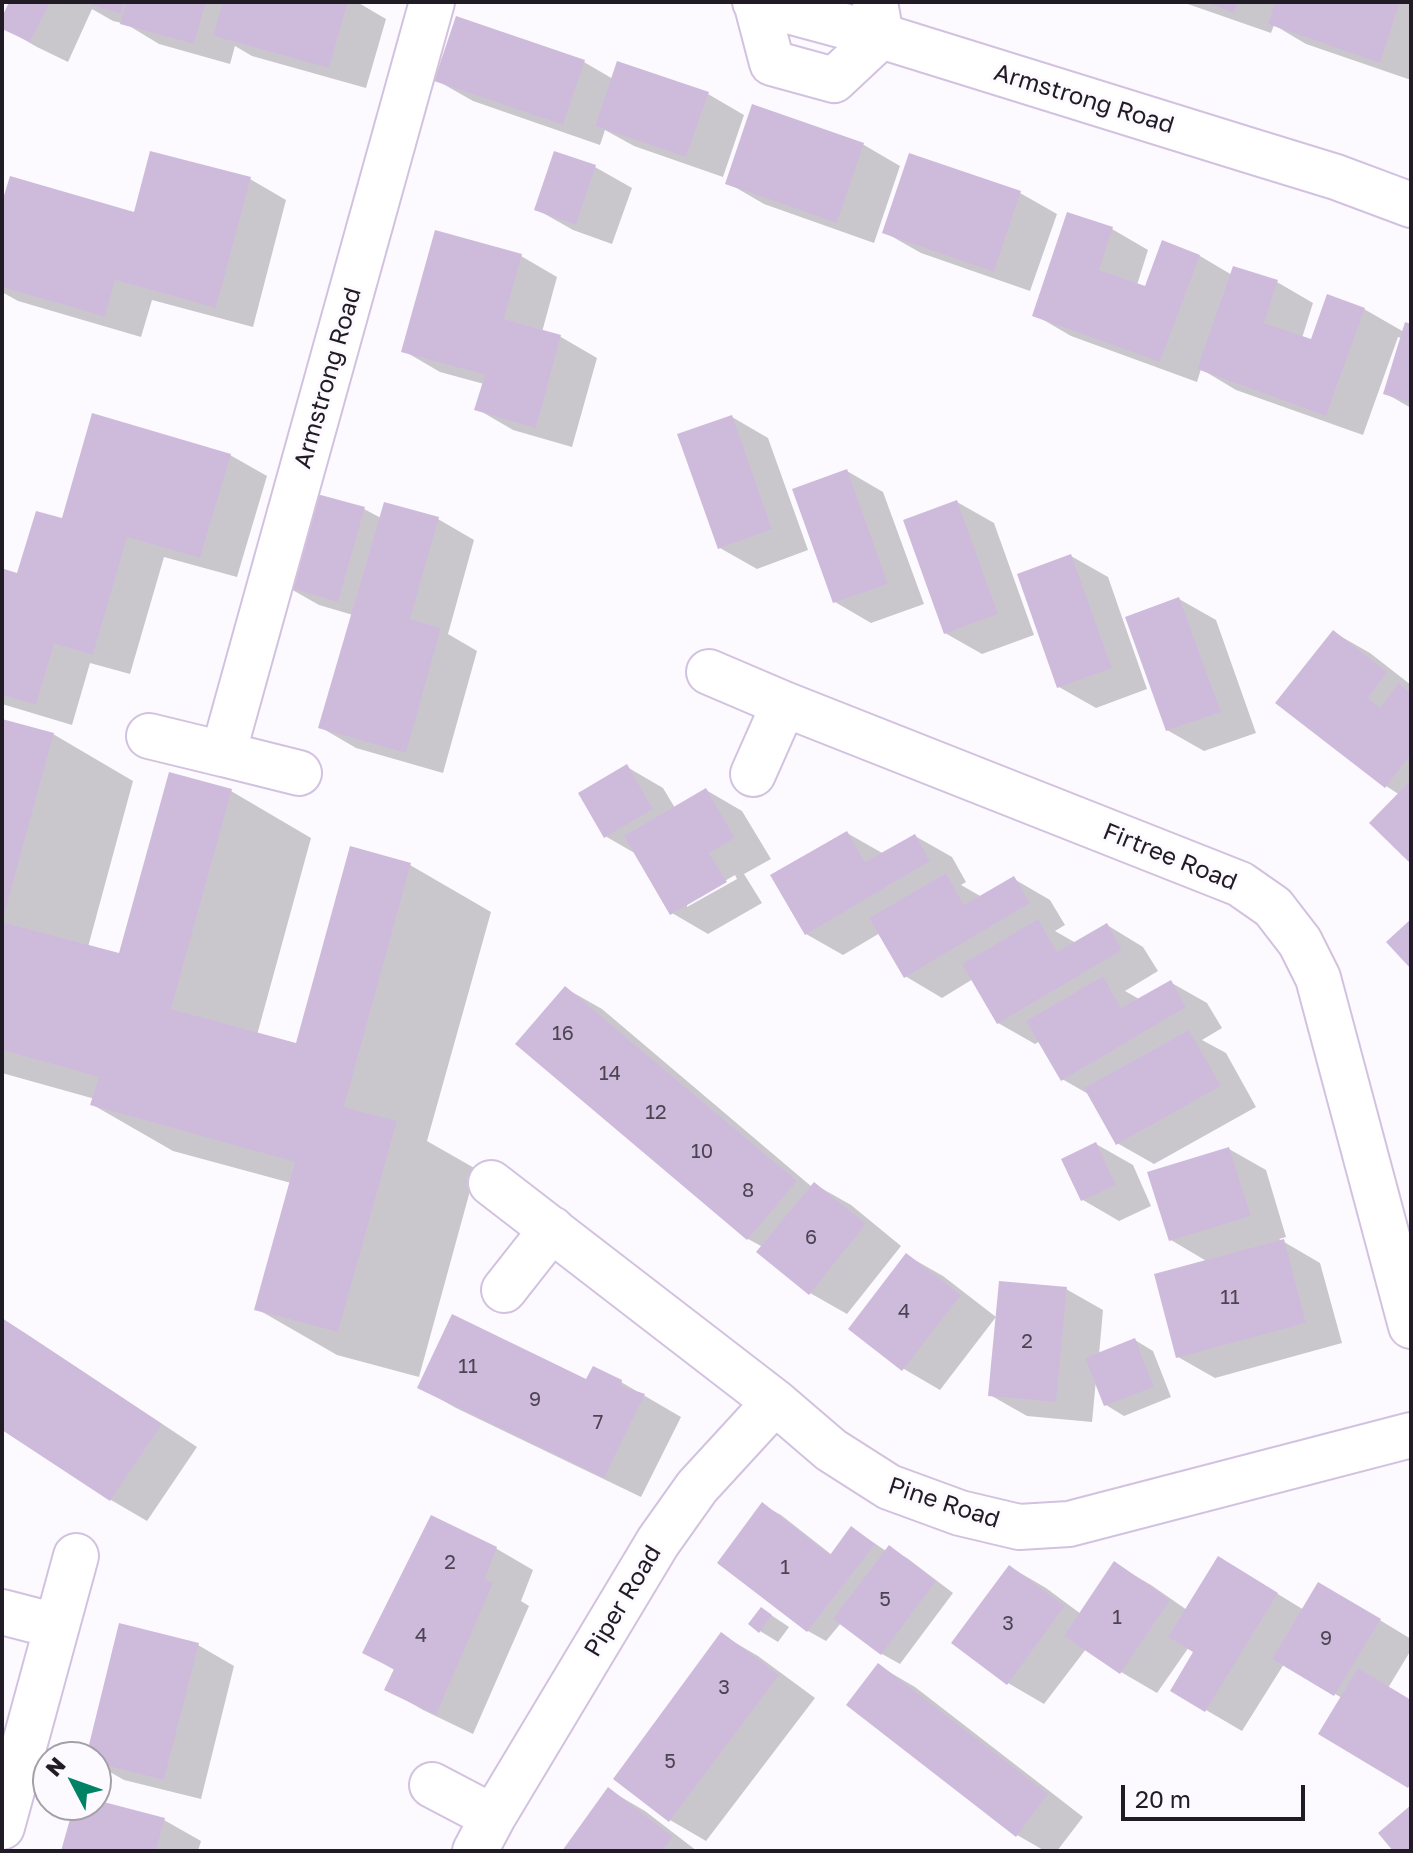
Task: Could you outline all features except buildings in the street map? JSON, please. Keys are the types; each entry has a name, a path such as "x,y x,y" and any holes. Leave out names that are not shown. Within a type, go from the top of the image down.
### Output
{"street":[{"name":"Armstrong Road","path":"223,754 432,2"},
{"name":"Armstrong Road","path":"756,2 878,19 1411,205"},
{"name":"Firtree Road","path":"709,672 1240,884 1273,907 1300,942 1318,978 1411,1326"},
{"path":"753,774 784,704"},
{"path":"149,736 299,773"},
{"name":"Pine Road","path":"491,1183 775,1402 831,1450 889,1487 960,1513 1019,1527 1069,1524 1411,1435"},
{"path":"504,1290 552,1229"},
{"name":"Piper Road","path":"432,1785 484,1834 658,1542 697,1487 775,1402"},
{"path":"2,1827 76,1556"},
{"path":"2,1612 56,1626"}]}
